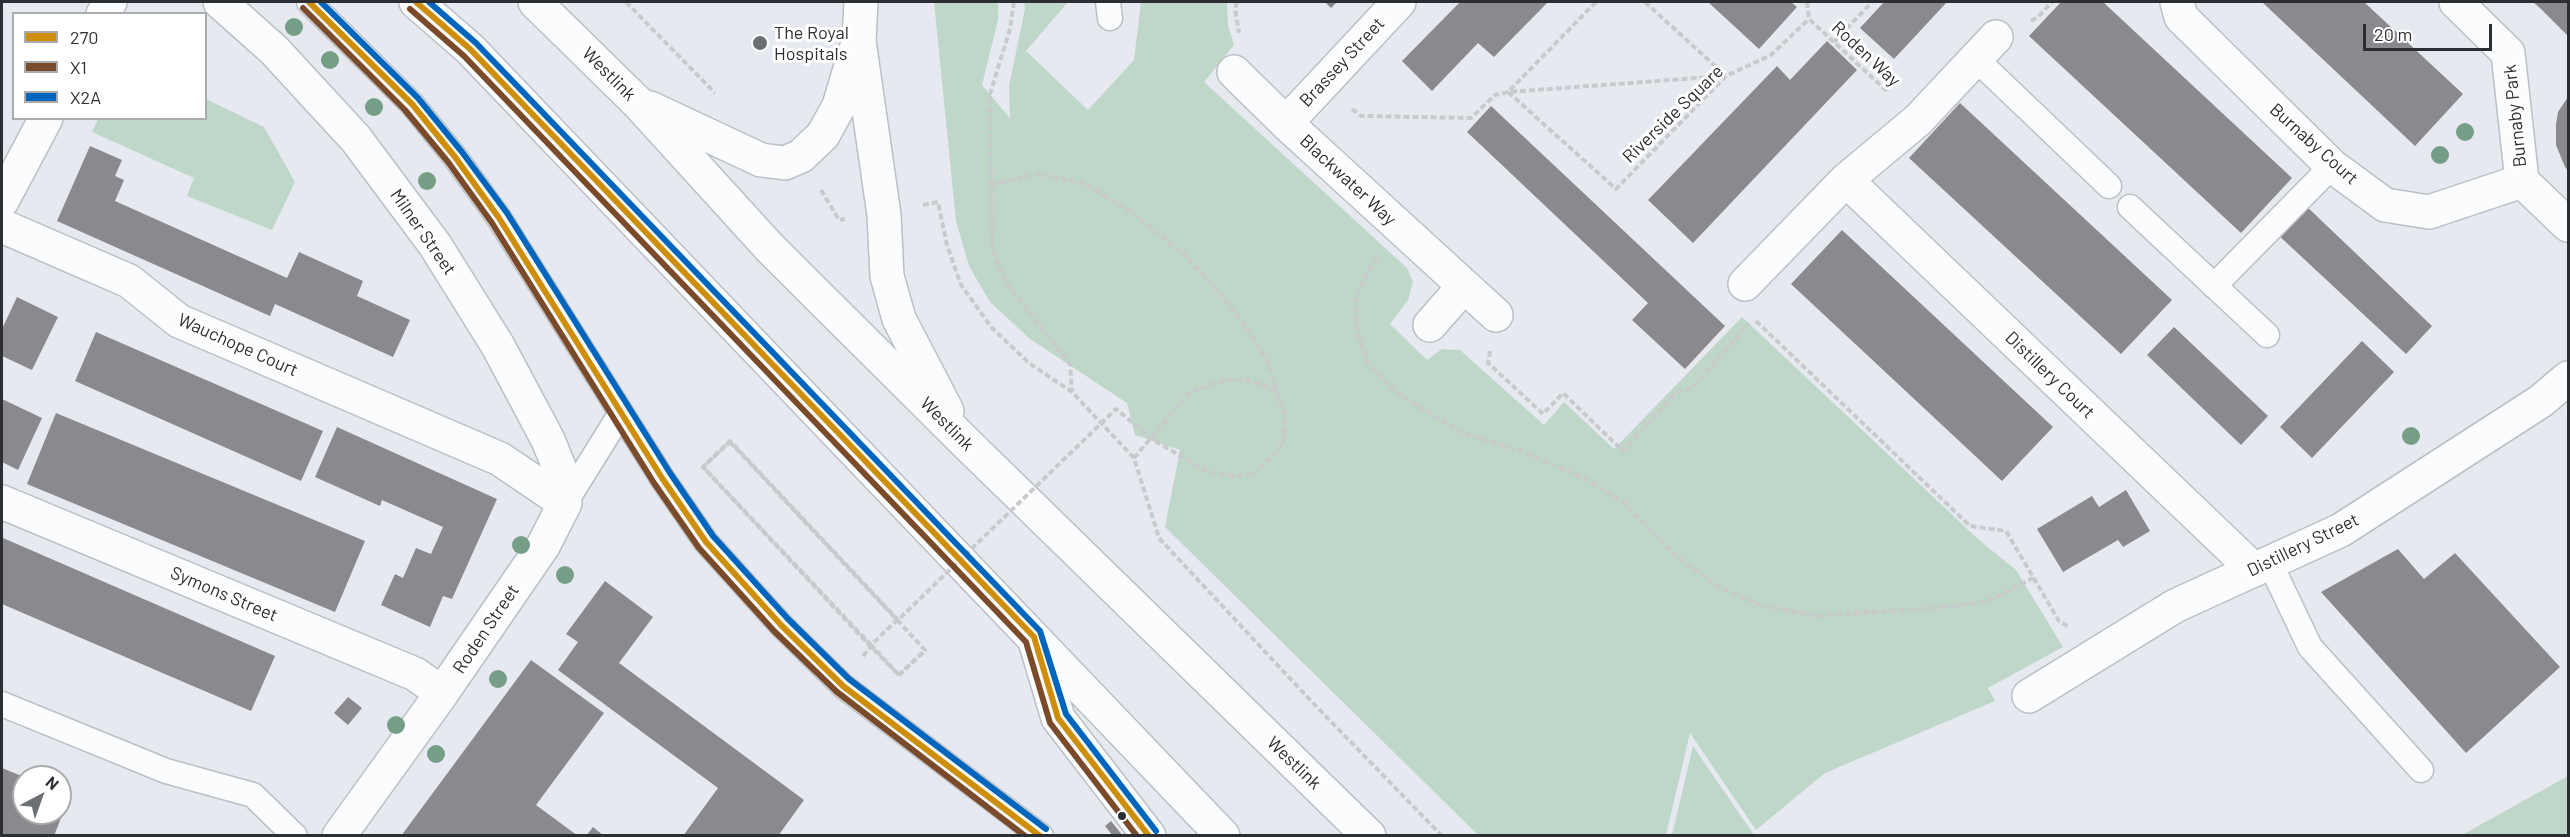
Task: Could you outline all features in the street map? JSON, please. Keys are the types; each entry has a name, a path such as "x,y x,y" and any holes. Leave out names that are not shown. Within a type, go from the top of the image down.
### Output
{"main road":[{"name":"Milner Street","path":"220,2 274,50 356,139 435,246 498,346 548,440 563,477 565,503"},
{"path":"416,2 478,58 1223,836"},
{"name":"Westlink","path":"535,2 637,102 770,248 962,440 1369,836"},
{"path":"861,2 859,41 884,215 887,276 899,319 962,440"},
{"name":"Brassey Street","path":"1286,123 1399,2"},
{"name":"Burnaby Court","path":"2177,2 2181,17 2332,166 2385,205 2429,212 2522,181"},
{"name":"Burnaby Park","path":"2456,2 2508,54 2522,181"},
{"path":"637,102 761,160 785,163 801,156 823,135 838,106 859,41"},
{"path":"1745,284 1846,180 1918,120 1986,48"},
{"name":"Blackwater Way","path":"1234,72 1286,123 1496,315"},
{"path":"2,201 45,120"},
{"name":"Distillery Court","path":"1846,180 2262,566"},
{"path":"2522,181 2568,225"},
{"name":"Wauchope Court","path":"2,226 129,281 179,321 500,459 565,503"},
{"path":"1430,325 1464,286"},
{"name":"Distillery Street","path":"2028,696 2175,606 2342,530 2541,401 2568,378"},
{"name":"Symons Street","path":"2,502 415,674 442,693"},
{"name":"Roden Street","path":"339,836 442,693 543,546 565,503"},
{"path":"1034,637 1058,718 1149,836"}],"lane":[{"path":"309,2 412,104 456,157 499,218 621,413 706,542 781,625 843,686 1041,836"},
{"path":"1986,48 2109,186"},
{"path":"2214,286 2332,166"},
{"path":"2130,207 2267,335"},
{"name":"Roden Street","path":"565,503 621,413"},
{"path":"2262,566 2310,647 2421,770"},
{"path":"2,704 166,771 253,795 295,836"}],"path":[{"path":"626,2 719,97"},
{"path":"1014,2 1010,29 990,94 992,249 1006,283 1070,364 1072,392"},
{"path":"1508,92 1596,2"},
{"path":"1645,2 1726,76"},
{"name":"Roden Way","path":"1807,2 1809,19 1918,120"},
{"path":"1834,42 1872,2"},
{"name":"Riverside Square","path":"1508,92 1616,189 1726,76 1771,55 1809,19"},
{"path":"1322,84 1361,116 1471,118 1495,95 1508,92 1726,76"},
{"path":"862,656 1116,409 1155,441 1208,472 1235,476 1254,474 1278,451 1284,440 1285,418 1279,391 1268,362 1249,331 1218,291 1184,254 1131,212 1083,183 1039,174 992,185"},
{"path":"938,202 947,245 960,285 992,328 1029,363 1072,392 1134,458 1159,538 1320,711 1442,836"},
{"path":"1402,230 1370,267 1355,301 1358,334 1368,363 1395,392 1463,432 1521,451 1586,479 1623,502 1676,556 1720,588 1763,606 1818,616 1959,606 1990,600 2033,578"},
{"path":"1496,315 1488,363 1543,414 1563,393 1623,451 1674,395 1694,386 1753,318 1970,526 2006,531 2059,621 2102,649"},
{"path":"1134,458 1190,392 1226,380 1246,379 1279,391"},
{"path":"730,441 898,620 926,650 899,675 703,467 730,441"}],"green space":[{"path":"934,2 998,2 998,20 982,85 1010,118 1009,86 1025,9 1024,2 1068,2 1026,51 1088,110 1134,60 1141,2 1227,2 1228,25 1234,45 1204,82 1407,268 1413,282 1408,300 1390,324 1427,360 1442,349 1460,350 1544,425 1564,402 1614,449 1742,317 1979,540 2016,570 2063,647 1988,688 1995,701 1825,773 1756,830 1690,733 1666,835 1478,835 1165,527 1180,450 1135,435 1127,403 1030,339 990,302 969,266 956,221"},
{"path":"207,99 264,127 295,182 272,230 187,196 194,178 92,132 98,120 207,120"},
{"path":"1693,746 1754,835 1672,835"},
{"path":"2568,776 2568,835 2462,835"}],"building":[{"path":"1325,2 1337,2 1331,8"},
{"path":"1460,2 1548,2 1494,57 1478,43 1432,91 1402,61"},
{"path":"1708,2 1791,2 1797,7 1759,49"},
{"path":"1884,2 1947,2 1894,59 1860,28"},
{"path":"2061,2 2103,2 2292,178 2241,233 2029,36"},
{"path":"2262,2 2364,2 2463,94 2415,146"},
{"path":"2533,2 2568,2 2568,36 2541,9"},
{"path":"1827,41 1857,70 1693,243 1648,200 1777,66 1790,80"},
{"path":"2568,97 2568,171 2556,145 2556,124 2558,112"},
{"path":"1960,103 2172,300 2121,354 1909,158"},
{"path":"1491,106 1725,326 1685,369 1632,320 1648,303 1467,132"},
{"path":"90,146 122,160 115,176 124,180 115,201 287,278 299,252 363,281 357,296 410,320 393,357 275,304 270,316 57,221"},
{"path":"2303,203 2432,326 2406,354 2275,232"},
{"path":"1842,230 2053,427 2002,481 1791,284"},
{"path":"17,297 58,317 32,370 2,356 2,329"},
{"path":"2174,327 2268,416 2241,445 2147,355"},
{"path":"96,332 323,431 301,481 75,381"},
{"path":"2362,341 2394,372 2312,458 2280,427"},
{"path":"2,399 42,418 18,470 2,462"},
{"path":"56,413 365,541 335,612 27,484"},
{"path":"337,427 497,499 452,599 443,596 430,627 381,605 395,574 403,578 416,548 431,554 443,527 382,500 380,506 315,477"},
{"path":"2126,490 2150,531 2123,547 2118,540 2063,572 2037,529 2092,496 2099,507"},
{"path":"3,538 275,656 251,711 2,604"},
{"path":"2398,549 2424,579 2455,553 2560,667 2466,753 2321,592"},
{"path":"605,581 653,617 619,663 804,800 778,836 683,836 718,788 558,670 578,642 566,634"},
{"path":"531,660 604,713 536,805 578,836 401,836"},
{"path":"348,697 362,708 348,725 334,713"},
{"path":"2,768 12,772 12,825 58,825 54,836 2,836"},
{"path":"1111,821 1123,836 1113,836 1105,826"},
{"path":"593,827 604,836 586,836"}],"transit line":[{"name":"270","path":"309,2 412,104 455,157 499,218 662,478 706,542 781,625 843,686 1040,836"},
{"name":"X2A","path":"321,2 418,98 507,213 670,473 713,536 788,619 849,679 1046,829"},
{"name":"270","path":"416,2 470,49 1034,637 1058,718 1149,836"},
{"name":"X2A","path":"429,2 476,43 1040,631 1066,714 1156,831"},
{"name":"X1","path":"303,8 405,110 448,162 492,223 654,483 699,548 774,631 837,692 1025,836"},
{"name":"X1","path":"410,9 464,56 1026,642 1050,723 1137,836"}],"place":[{"name":"The Royal Hospitals","path":"760,43"}]}
